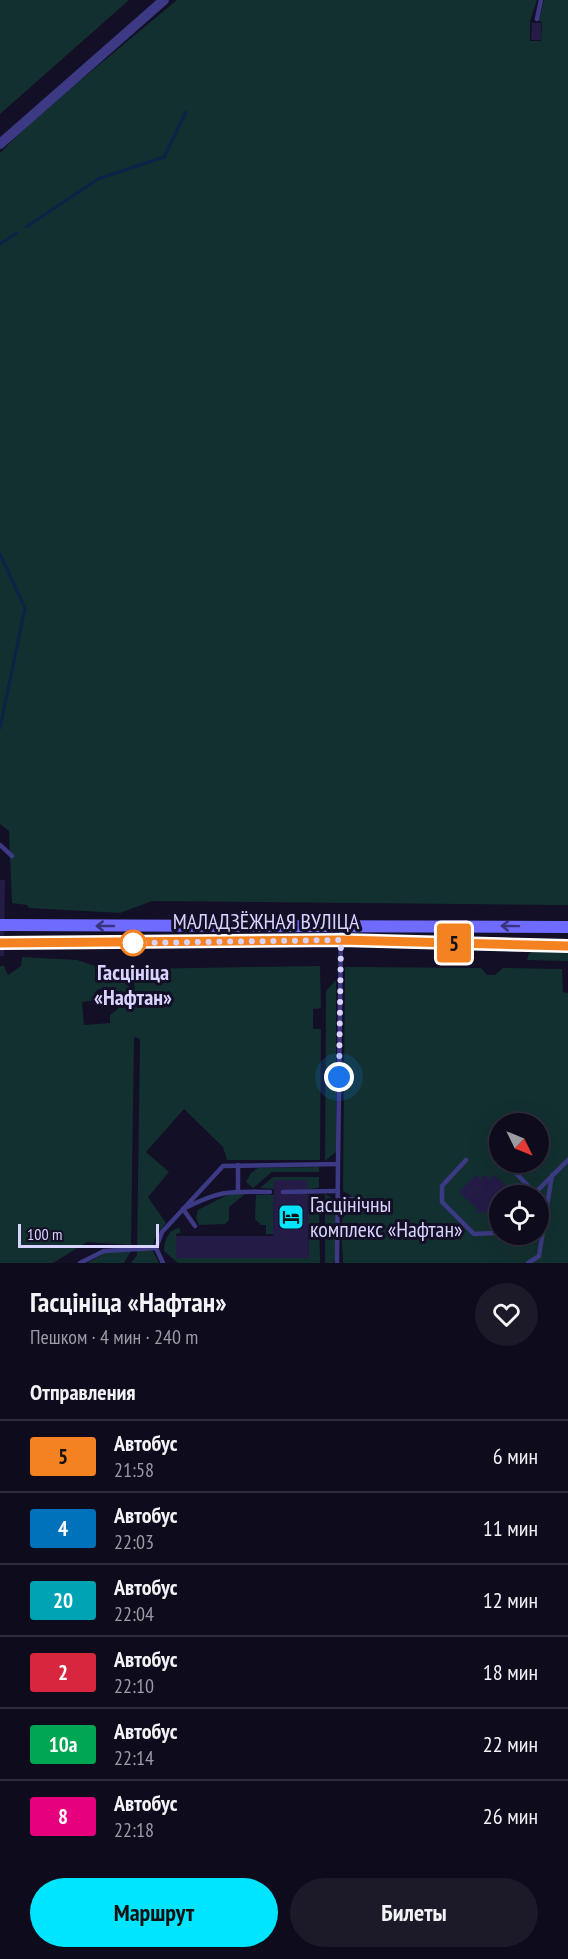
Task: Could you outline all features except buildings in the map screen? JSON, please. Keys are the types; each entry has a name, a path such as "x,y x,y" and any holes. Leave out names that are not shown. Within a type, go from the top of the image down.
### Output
{"main road":[{"name":"МАЛАДЗЁЖНАЯ ВУЛІЦА","path":"0,925 568,927"},
{"name":"МАЛАДЗЁЖНАЯ ВУЛІЦА","path":"0,943 341,940 568,946"}],"street":[{"path":"0,144 164,0"}],"lane":[{"path":"537,19 540,0"},
{"path":"0,845 12,856"},
{"path":"337,1263 341,925"},
{"path":"466,1160 442,1186 442,1202 474,1234 489,1233"},
{"path":"542,1185 568,1160"},
{"path":"163,1263 156,1248 162,1232 223,1166 338,1164"},
{"path":"238,1165 238,1191"},
{"path":"515,1173 525,1185"},
{"path":"528,1263 539,1256 552,1175"},
{"path":"183,1209 212,1194 238,1191 270,1192"},
{"path":"283,1192 338,1191"},
{"path":"338,1199 352,1199"},
{"path":"183,1209 195,1226"},
{"path":"80,1263 104,1251 156,1248"}],"green space":[{"path":"0,0 129,0 0,114"},
{"path":"177,0 537,0 530,21 530,41 541,41 542,22 539,21 544,0 568,0 568,905 152,901 120,913 29,908 27,905 12,903 9,831 0,824 0,153 35,118"},
{"path":"535,950 568,951 568,961 527,960 529,954"},
{"path":"22,957 77,960 104,969 124,969 130,990 135,989 131,969 320,966 321,1008 313,1009 313,1029 321,1029 320,1160 227,1160 223,1147 184,1109 146,1152 169,1172 148,1197 166,1223 156,1235 152,1249 159,1263 131,1263 137,1255 140,1039 134,1037 131,1245 87,1242 53,1263 0,1263 0,966 4,966 8,975 21,966","holes":["98,989 111,989 112,1000 118,1003 118,1009 110,1015 110,1023 84,1025 82,1002 91,1001"]},
{"path":"345,967 481,968 487,975 495,975 503,968 562,969 563,992 568,993 568,1263 343,1263 342,1221 347,1207 352,1203 352,1196 343,1191"},
{"path":"336,980 336,1152 325,1161 326,991"},
{"path":"319,1167 319,1172 272,1172 253,1188 246,1182 251,1173 258,1168"},
{"path":"273,1177 319,1177 319,1188 307,1189 307,1180 274,1180 274,1189 260,1188"},
{"path":"229,1194 245,1194 229,1207 229,1220 225,1224 199,1225 196,1218 198,1210"},
{"path":"325,1194 335,1200 335,1223 329,1229 325,1229"},
{"path":"256,1195 274,1195 273,1234 266,1234 266,1225 261,1225 255,1219"},
{"path":"307,1195 319,1195 320,1263 178,1263 164,1251 168,1236 173,1230 180,1228 180,1233 176,1234 176,1258 309,1257"},
{"path":"332,1234 335,1237 335,1260 333,1263 325,1263 325,1235"},
{"path":"131,1251 124,1263 87,1263 105,1253"}],"waterway":[{"path":"26,227 98,179 164,157 186,112"},
{"path":"0,244 17,233"},
{"path":"0,554 25,608 0,728"}],"bus line":[{"name":"5","path":"0,943 341,940 568,946"}],"place":[{"name":"Гасцініца «Нафтан»","path":"133,943"},
{"name":"Гасцінічны комплекс «Нафтан»","path":"291,1217"}],"route":[{"path":"133,943 341,940 339,1077"}]}
